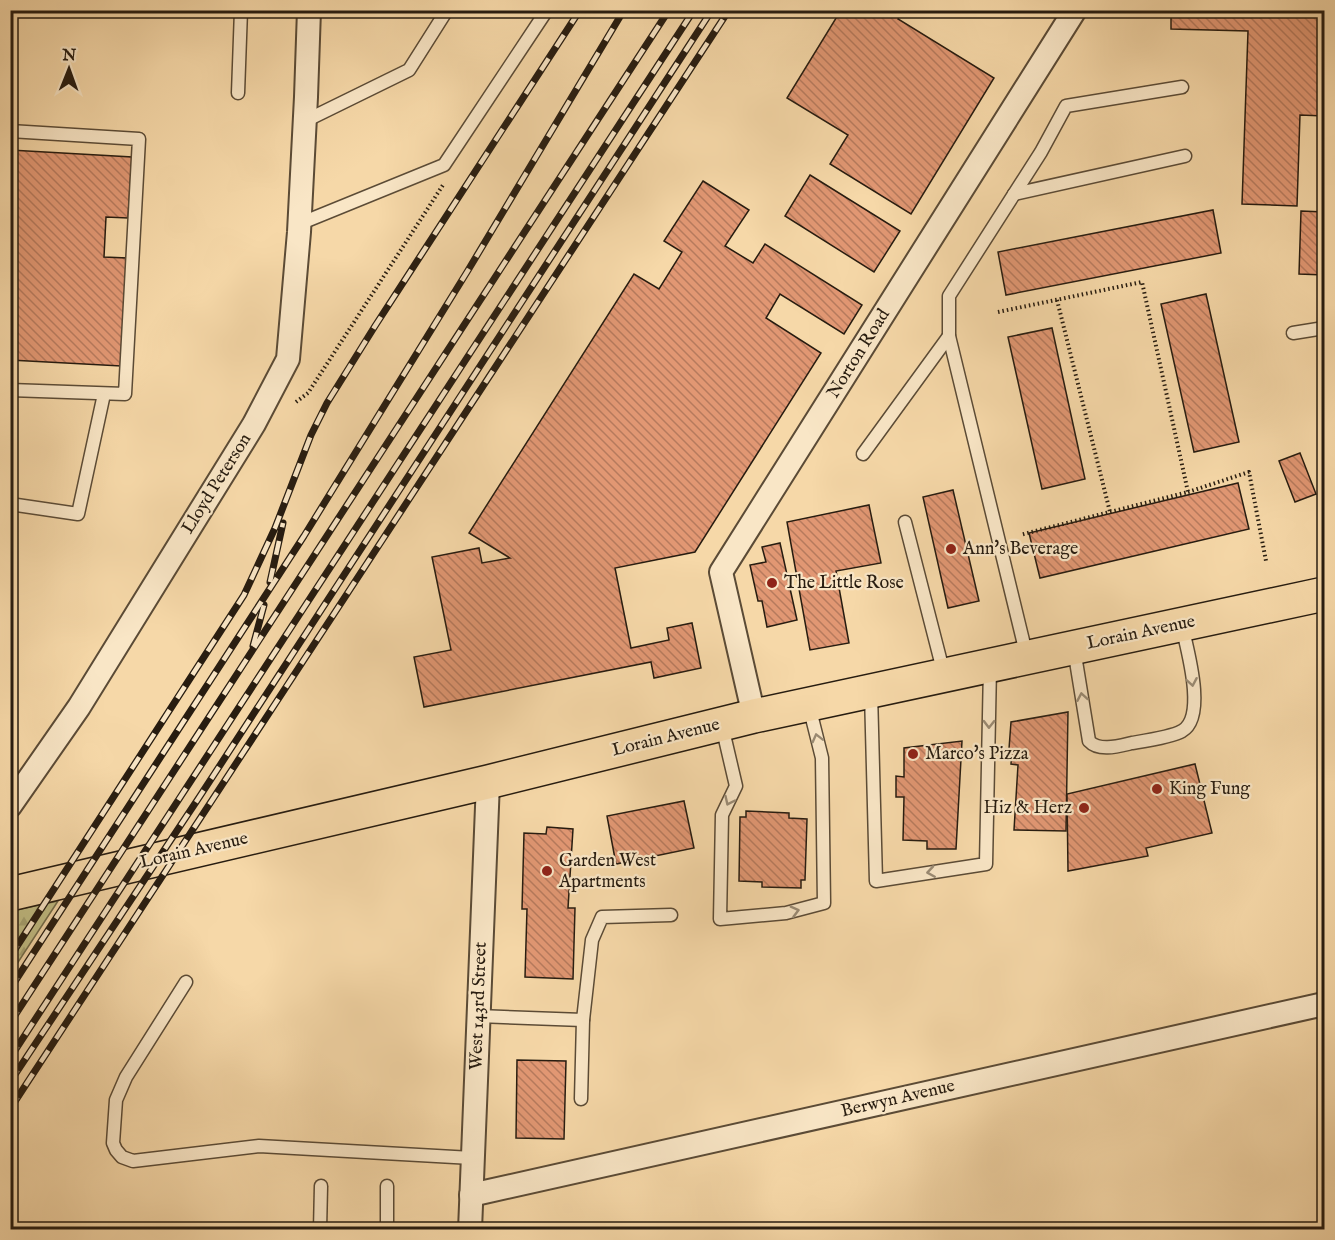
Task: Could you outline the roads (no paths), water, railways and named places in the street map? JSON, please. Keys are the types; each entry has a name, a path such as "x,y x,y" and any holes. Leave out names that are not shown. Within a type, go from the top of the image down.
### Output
{"main road":[{"name":"Lorain Avenue","path":"10,894 754,717 1324,594"}],"street":[{"name":"Norton Road","path":"754,717 721,572 1075,10"},
{"name":"Lloyd Peterson","path":"10,807 79,707 254,424 288,358 313,11"},
{"name":"West 143rd Street","path":"470,1230 488,782"},
{"name":"Berwyn Avenue","path":"471,1195 1324,1004"}],"lane":[{"path":"238,93 241,10"},
{"path":"305,121 409,70 447,10"},
{"path":"299,224 444,165 547,10"},
{"path":"1027,658 949,336 949,296 1041,152 1066,106 1182,87"},
{"path":"10,131 139,140 125,394 10,390"},
{"path":"1014,194 1185,156"},
{"path":"1293,333 1324,328"},
{"path":"863,454 949,336"},
{"path":"10,504 78,514 104,394"},
{"path":"905,522 944,676"},
{"path":"1074,648 1089,741 1093,745 1105,747 1128,744 1181,732 1192,717 1196,700 1182,624"},
{"path":"871,692 876,881 986,864 990,666"},
{"path":"722,725 736,786 722,815 720,919 786,913 824,903 822,758 808,705"},
{"path":"581,1099 583,1020 592,940 602,917 671,915"},
{"path":"186,982 126,1077 116,1100 113,1143 122,1157 133,1161 259,1146 472,1158"},
{"path":"478,1016 583,1020"},
{"path":"320,1230 321,1186"},
{"path":"387,1186 387,1230"}],"railway":[{"path":"10,957 244,595 275,528 311,435 327,403 580,10"},
{"path":"10,989 304,536 467,272 624,10"},
{"path":"10,1023 669,10"},
{"path":"10,1058 694,10"},
{"path":"10,1082 200,796 712,10"},
{"path":"10,1109 729,10"},
{"path":"270,582 283,523"},
{"path":"253,646 264,605"}],"place":[{"name":"Ann's Beverage","path":"951,549"},
{"name":"The Little Rose","path":"772,583"},
{"name":"Marco's Pizza","path":"913,754"},
{"name":"King Fung","path":"1157,789"},
{"name":"Hiz & Herz","path":"1084,808"},
{"name":"Garden West Apartments","path":"547,871"}]}
